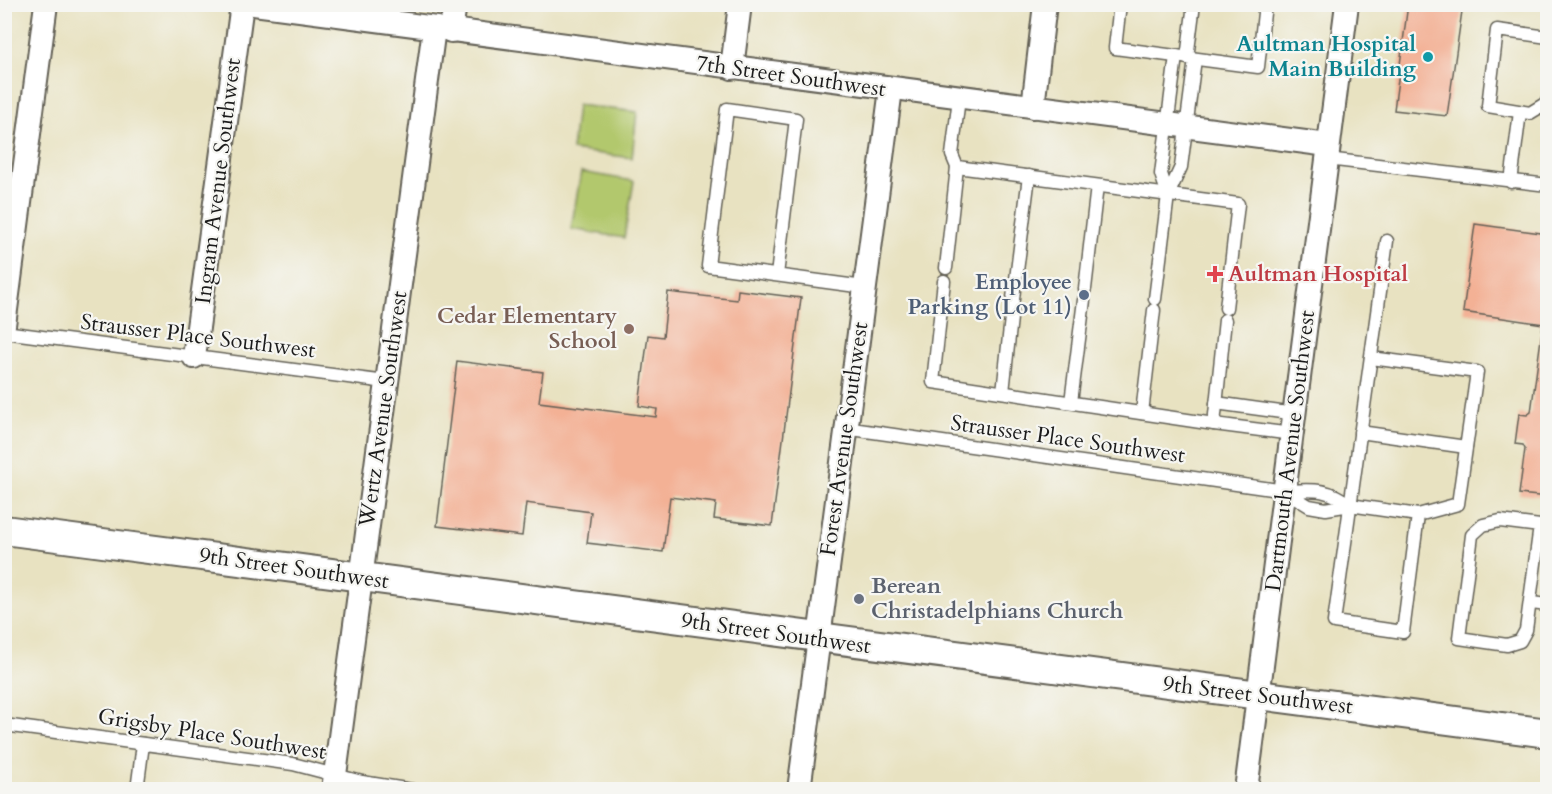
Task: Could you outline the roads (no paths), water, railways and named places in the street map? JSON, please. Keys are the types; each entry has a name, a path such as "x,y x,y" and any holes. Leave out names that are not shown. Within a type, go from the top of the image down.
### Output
{"street":[{"path":"4,325 46,4"},
{"name":"Ingram Avenue Southwest","path":"194,357 242,4"},
{"name":"7th Street Southwest","path":"254,4 1177,125 1328,152"},
{"name":"Wertz Avenue Southwest","path":"334,782 386,382 443,29 455,4"},
{"path":"732,68 740,4"},
{"path":"1032,107 1045,4"},
{"name":"Dartmouth Avenue Southwest","path":"1246,789 1347,4"},
{"name":"Forest Avenue Southwest","path":"800,789 845,428 891,89"},
{"name":"9th Street Southwest","path":"4,530 818,639 1548,733"}],"lane":[{"path":"1120,4 1115,48 1258,68 1265,4"},
{"path":"1168,195 1161,174 1177,125 1194,4"},
{"path":"1548,37 1497,30 1488,106 1530,113 1548,102"},
{"path":"1142,413 1168,195 1181,167 1177,125 1186,57"},
{"path":"959,98 952,155 957,167 933,382 1214,424 1293,424"},
{"path":"777,275 796,119 727,109 708,266 864,287"},
{"path":"1511,182 1520,112"},
{"name":"7th Street Southwest","path":"1328,152 1511,182 1548,185"},
{"path":"957,167 1238,204 1214,424"},
{"path":"1003,392 1029,176"},
{"path":"1071,402 1097,186"},
{"path":"1387,241 1334,622 1403,632 1418,515"},
{"name":"Strausser Place Southwest","path":"4,332 386,382"},
{"path":"1285,491 1309,506 1326,509 1350,505 1418,515 1458,504 1477,372 1371,358"},
{"path":"1216,403 1293,424"},
{"name":"Strausser Place Southwest","path":"845,428 1285,491"},
{"path":"1360,432 1466,447"},
{"path":"1285,491 1320,490 1336,494 1350,505"},
{"path":"1500,520 1544,526 1531,603 1526,630 1520,641 1507,645 1459,638 1472,535 1483,525 1500,520"},
{"path":"1531,603 1548,605"},
{"name":"Grigsby Place Southwest","path":"4,725 293,764 334,782 412,789"},
{"path":"137,789 143,744"}],"place":[{"name":"Aultman Hospital Main Building","path":"1428,57"},
{"name":"Aultman Hospital","path":"1215,274"},
{"name":"Employee Parking (Lot 11)","path":"1084,295"},
{"name":"Cedar Elementary School","path":"629,329"},
{"name":"Berean Christadelphians Church","path":"859,599"}]}
